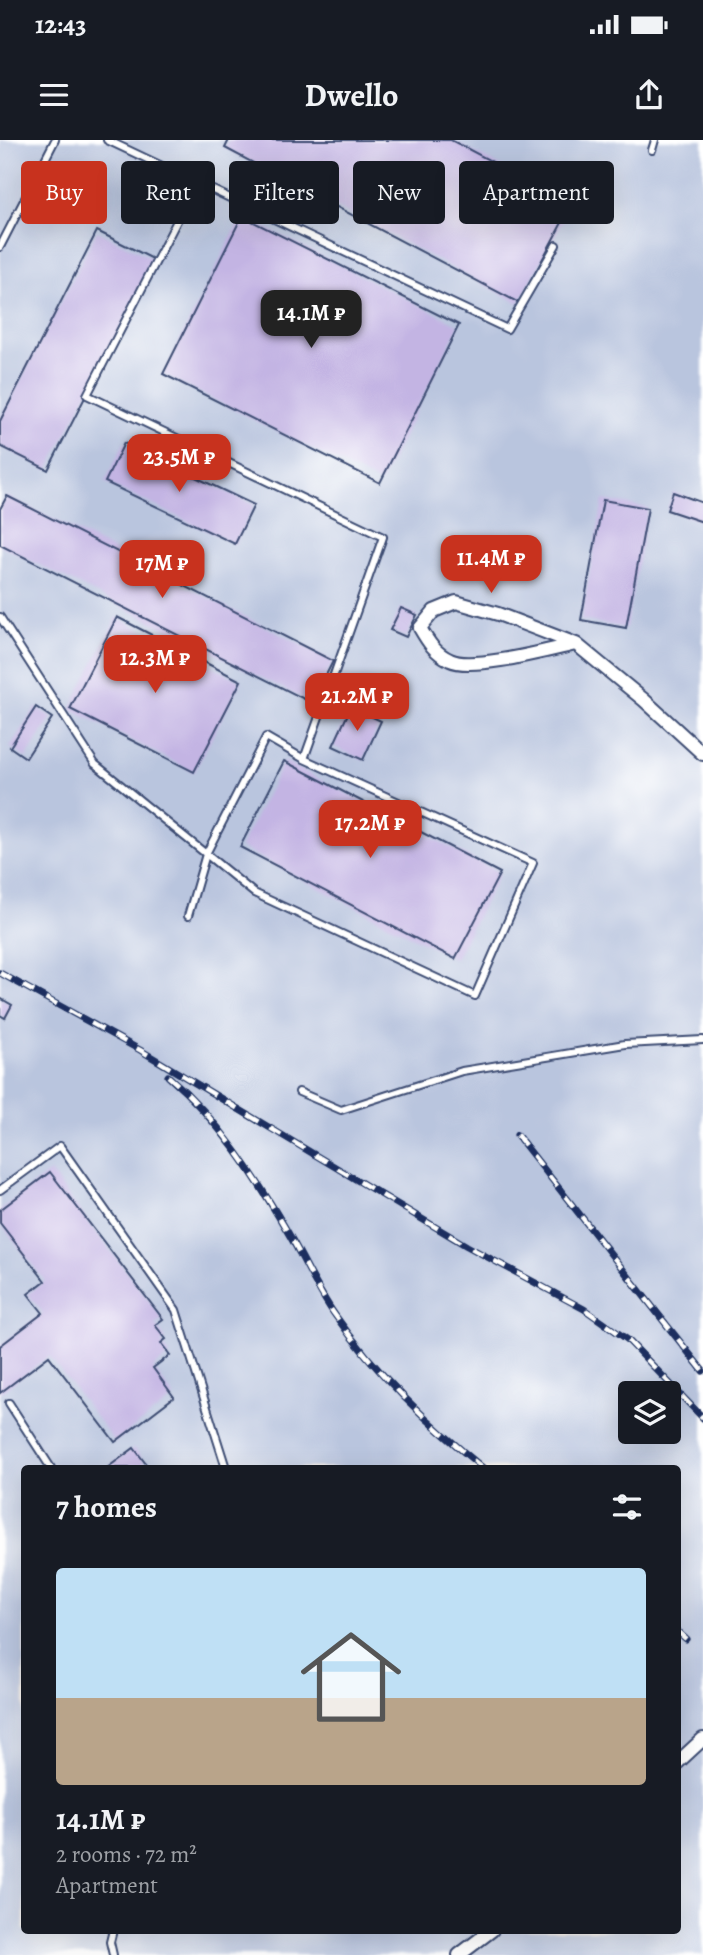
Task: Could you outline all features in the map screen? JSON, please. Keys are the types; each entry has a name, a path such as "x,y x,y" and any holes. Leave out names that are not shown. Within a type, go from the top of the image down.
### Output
{"street":[{"path":"576,645 486,662 453,662 432,649 420,628 434,611 456,602 498,614 576,645 644,700 703,754"},
{"path":"681,1759 703,1740"},
{"path":"459,1955 487,1934"}],"lane":[{"path":"0,247 55,140"},
{"path":"107,140 151,161"},
{"path":"652,150 655,140"},
{"path":"215,191 508,329 556,244"},
{"path":"176,224 87,395 383,537 304,759"},
{"path":"0,617 95,764 206,854 254,894 475,996 533,863 304,759 266,737 206,854 188,916"},
{"path":"299,1092 341,1110 462,1071 625,1044 703,1040"},
{"path":"0,1190 60,1146 176,1310 225,1465"},
{"path":"9,1403 49,1465"},
{"path":"113,1934 113,1955"}],"shaded area":[{"path":"0,140 703,140 703,1955 0,1955"}],"building":[{"path":"229,140 451,140 491,161 459,161 459,224 561,224 519,303 369,224 445,224 445,161 353,161 353,215 339,208 339,161 250,161 225,148"},
{"path":"238,224 258,224 459,325 380,483 163,374"},
{"path":"97,231 155,260 48,470 0,446 0,421"},
{"path":"124,443 254,505 235,544 105,482"},
{"path":"673,492 703,503 703,522 667,510"},
{"path":"7,496 333,661 312,703 0,545 0,509"},
{"path":"603,500 648,508 626,628 581,620"},
{"path":"401,608 417,615 406,637 390,630"},
{"path":"117,617 241,681 194,772 70,709"},
{"path":"36,707 52,718 26,758 10,747"},
{"path":"351,707 381,721 363,760 333,746"},
{"path":"284,761 500,873 455,959 240,847"},
{"path":"0,998 12,1005 5,1018 0,1015"},
{"path":"50,1172 163,1319 155,1325 166,1339 161,1343 170,1355 153,1368 174,1397 115,1442 49,1356 0,1393 0,1346 43,1313 28,1294 45,1281 0,1223 0,1210"},
{"path":"134,1448 147,1465 111,1465"}],"railway":[{"path":"0,973 140,1050 467,1246 584,1309 628,1340 703,1418"},
{"path":"168,1076 187,1093 236,1151 277,1214 329,1306 351,1337 404,1397 479,1465"},
{"path":"517,1135 703,1371"},
{"path":"681,1635 686,1639"}]}
